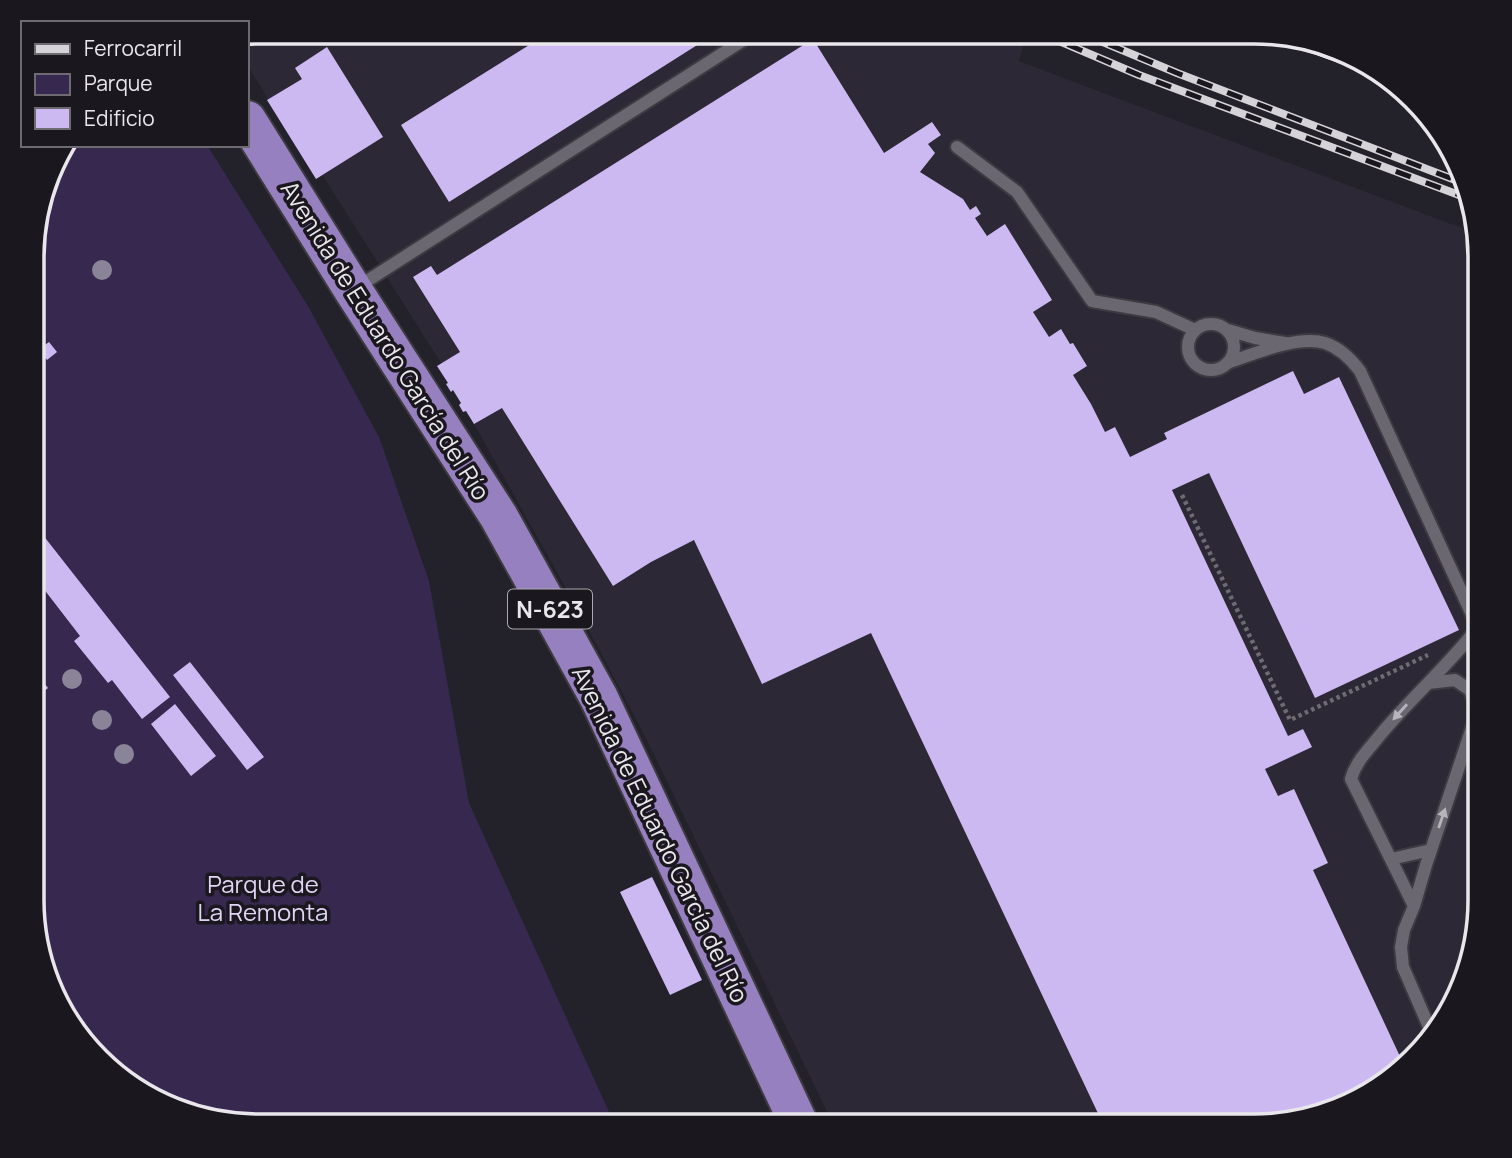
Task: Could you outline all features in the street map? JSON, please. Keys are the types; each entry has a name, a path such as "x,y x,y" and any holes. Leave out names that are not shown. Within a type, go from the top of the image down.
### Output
{"highway":[{"name":"Avenida de Eduardo García del Río","path":"248,122 499,517 599,698 794,1114"}],"lane":[{"path":"353,290 737,44"},
{"path":"957,147 1017,192 1092,301 1156,312 1195,330"},
{"path":"1289,343 1211,370 1194,363 1188,346 1195,330 1212,323 1255,338 1289,343 1325,343 1350,359 1360,371 1468,605"},
{"path":"1227,363 1234,347 1228,330"},
{"path":"1414,906 1351,779 1355,765 1398,714 1468,641"},
{"path":"1428,683 1455,680 1468,689"},
{"path":"1428,1024 1403,967 1401,947 1404,930 1468,741"},
{"path":"1391,859 1431,850"}],"path":[{"path":"1182,495 1290,720 1457,641 1463,647"}],"shaded area":[{"path":"248,44 1024,44 1019,61 1466,230 1468,914 1457,969 1432,1019 1395,1061 1373,1078 1336,1098 1296,1110 1268,1114 828,1114 645,736 577,608 474,424 437,366 441,363 323,176 316,179 248,66"}],"green space":[{"name":"Parque de La Remonta","path":"75,147 208,147 308,306 379,437 429,581 469,803 610,1114 244,1114 202,1107 176,1098 139,1078 97,1041 72,1007 51,956 44,914 44,258 51,202"}],"building":[{"path":"531,44 699,44 449,202 401,125"},
{"path":"805,44 816,44 884,153 932,122 941,135 928,144 935,153 920,172 963,199 970,210 976,206 981,214 975,218 987,236 1005,224 1052,300 1033,312 1049,337 1061,329 1070,344 1073,343 1087,366 1073,375 1105,432 1115,427 1130,457 1167,439 1164,433 1293,371 1304,394 1339,377 1459,630 1315,698 1209,473 1172,490 1288,736 1303,729 1312,747 1265,769 1278,796 1294,789 1328,863 1313,870 1400,1056 1373,1078 1349,1092 1296,1110 1268,1114 1098,1114 871,633 762,684 694,540 651,562 613,586 502,408 474,424 466,411 463,412 453,390 451,392 446,384 448,383 437,366 460,352 413,277 431,266 437,275"},
{"path":"327,47 383,137 316,179 267,100 302,79 295,68"},
{"path":"49,342 57,352 47,360 44,356 44,346"},
{"path":"44,536 170,697 142,719 112,680 108,683 74,641 80,636 44,589"},
{"path":"190,662 264,757 247,770 173,675"},
{"path":"175,704 216,756 191,776 151,724"},
{"path":"652,877 702,980 670,995 620,892"}],"railway":[{"path":"1066,44 1139,75 1459,195"},
{"path":"1108,44 1453,179"}]}
